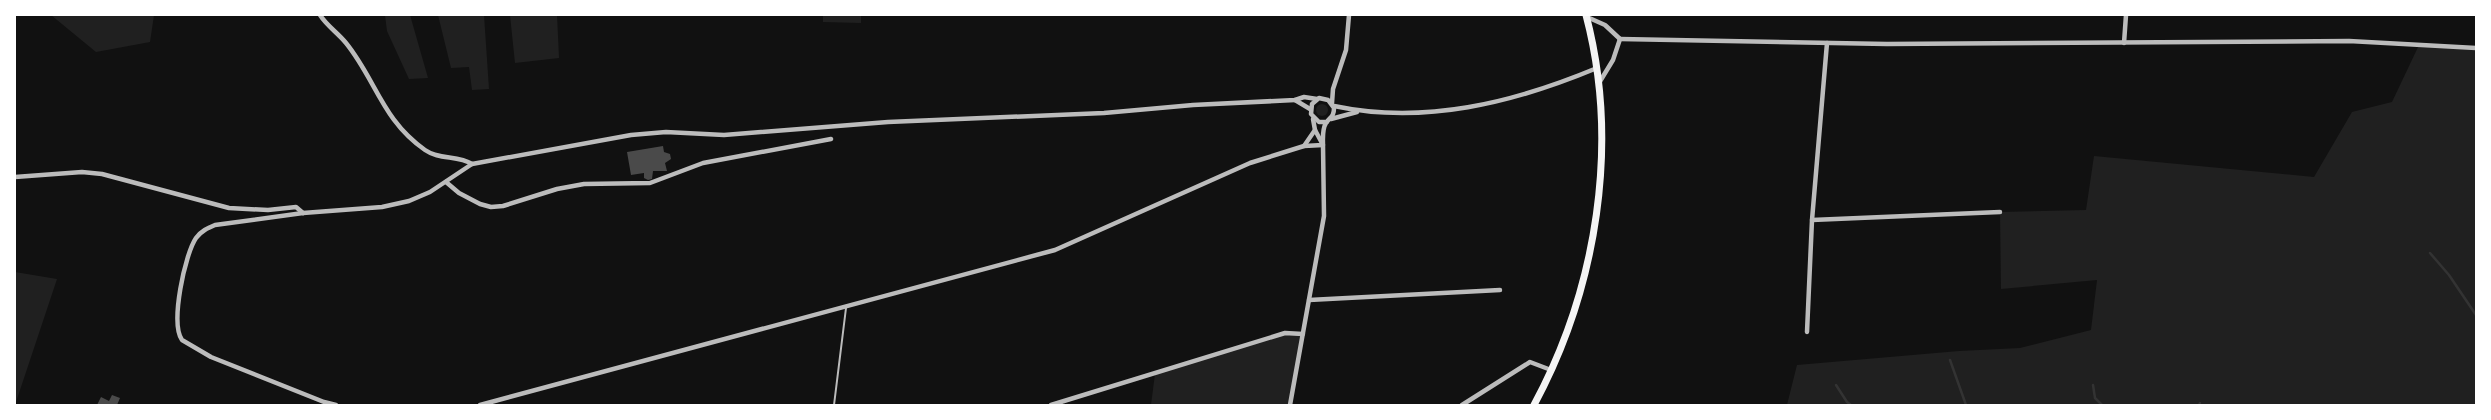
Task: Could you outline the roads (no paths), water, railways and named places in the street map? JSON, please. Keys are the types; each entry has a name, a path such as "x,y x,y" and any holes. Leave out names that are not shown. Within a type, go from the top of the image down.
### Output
{"main road":[{"path":"1534,405 1552,370 1572,319 1585,277 1594,227 1601,136 1600,83 1586,16"}],"street":[{"path":"320,15 346,43 388,114 401,129 428,152 446,158 466,160 472,164"},
{"path":"1290,405 1324,216 1323,145 1329,120 1334,114 1333,89 1346,50 1349,15"},
{"path":"2124,43 2126,15"},
{"path":"1586,16 1605,25 1620,39 1828,43 2124,43 2349,40 2476,48"},
{"path":"1600,83 1614,59 1620,39"},
{"path":"1807,332 1812,220 1828,43"},
{"path":"336,405 324,404 211,357 185,343 179,336 177,326 180,297 192,247 203,230 215,225 303,213 382,207 410,201 446,182 472,164 631,135 666,132 724,134 888,122 1104,113 1212,103 1295,100 1304,97 1320,99 1358,112 1405,114 1470,108 1563,82 1597,68"},
{"path":"1310,109 1333,89"},
{"path":"1295,100 1310,109 1315,130 1323,145"},
{"path":"1312,118 1319,122 1358,112"},
{"path":"1304,146 1315,130"},
{"path":"446,182 459,193 480,204 491,207 503,206 557,189 584,184 650,183 703,163 831,139"},
{"path":"480,405 846,308 1055,250 1250,164 1304,146 1323,145"},
{"path":"15,177 82,172 102,174 229,208 268,210 296,207 303,213"},
{"path":"1812,220 2000,212"},
{"path":"1309,300 1500,290"},
{"path":"1051,405 1285,333 1303,334"},
{"path":"1462,405 1530,362 1552,370"}],"lane":[{"path":"834,405 846,308"}],"waterway":[{"path":"2430,253 2449,275 2476,315"},
{"path":"1950,360 1966,405"},
{"path":"1836,385 1851,405"},
{"path":"2093,385 2095,398 2102,405"}]}
